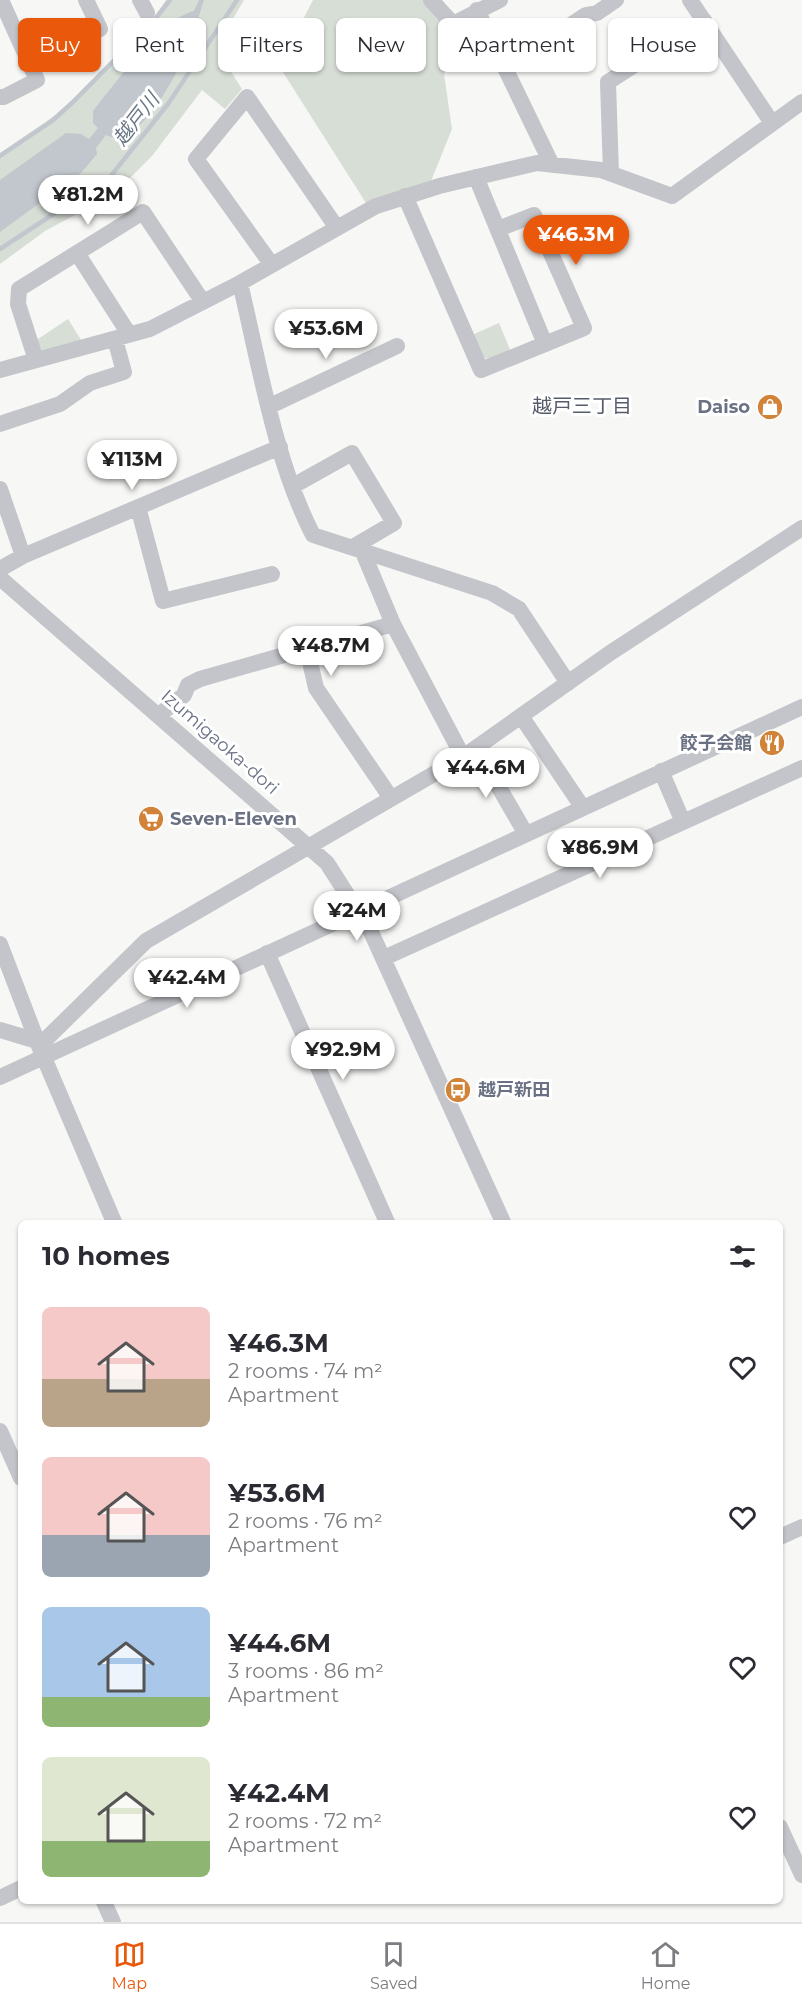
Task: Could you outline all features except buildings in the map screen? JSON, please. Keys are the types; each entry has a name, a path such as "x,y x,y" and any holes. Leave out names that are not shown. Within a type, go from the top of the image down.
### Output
{"street":[{"path":"0,97 4,98 37,80 1,0"},
{"path":"86,0 95,18"},
{"path":"431,0 453,24 500,0"},
{"path":"582,18 597,13 616,0"},
{"path":"690,0 703,18"},
{"path":"477,10 552,165"},
{"path":"718,41 772,123"},
{"path":"611,174 608,82 623,72"},
{"path":"272,265 196,159 247,97 337,228"},
{"path":"0,370 150,329 240,283 376,206 476,177 537,163 602,170 672,196 802,102"},
{"path":"476,177 545,344"},
{"path":"405,196 481,370 584,328 534,215 498,229"},
{"path":"36,360 18,304 19,289 143,212 203,302"},
{"path":"0,424 60,404 90,383 124,372 122,337 77,253"},
{"path":"240,283 280,447 302,513 313,534 492,593 519,609 568,683"},
{"path":"270,406 397,346"},
{"path":"0,569 23,556 280,447"},
{"path":"293,486 352,453 394,523 358,549"},
{"path":"0,489 23,556"},
{"path":"138,507 163,601 272,574"},
{"path":"0,1077 40,1048 146,941 470,753 568,683 802,528"},
{"path":"358,549 393,624 470,753 526,834"},
{"name":"Izumigaoka-dori","path":"0,578 327,863 359,910 384,958 503,1220"},
{"path":"159,715 184,695 188,685 200,679 393,624"},
{"path":"307,649 316,688 391,798"},
{"path":"0,1030 40,1048 267,953 802,706"},
{"path":"521,716 582,808"},
{"path":"384,958 802,768"},
{"path":"661,771 683,822"},
{"path":"0,944 40,1048 113,1220"},
{"path":"267,953 386,1220"},
{"path":"0,1431 14,1468"},
{"path":"783,1536 802,1527"},
{"path":"783,1834 802,1875"},
{"path":"0,1898 18,1889"},
{"path":"105,1904 113,1922"}],"shaded area":[{"path":"166,0 244,0 233,18 218,18 218,72 231,72 242,89 225,109 202,90 152,156 132,176 105,199 45,231 0,264 0,153 60,112 113,59 113,72 206,72 206,18 155,17"},
{"path":"313,0 431,0 447,18 438,18 438,72 445,72 452,129 431,181 366,203 283,72 324,72 324,18 304,18"},
{"path":"68,319 83,343 47,352 38,348 35,341"},
{"path":"499,323 511,352 491,360 480,356 472,335"}],"water":[{"path":"199,0 204,0 199,18 178,18 181,16 194,11"},
{"path":"125,72 176,72 156,106 132,132 119,137 106,135 96,148 97,154 81,173 0,232 0,180 66,133 81,134 89,139 98,128 93,123 93,111"}],"waterway":[{"path":"0,156 52,121 73,102 155,19 170,0"},
{"name":"越戸川","path":"0,249 110,177 168,104 237,0"}],"place":[{"name":"Daiso","path":"770,407"},
{"name":"餃子会館","path":"772,743"},
{"name":"Seven-Eleven","path":"151,819"},
{"name":"越戸新田","path":"458,1090"}],"district":[{"name":"越戸三丁目","path":"582,406"}]}
